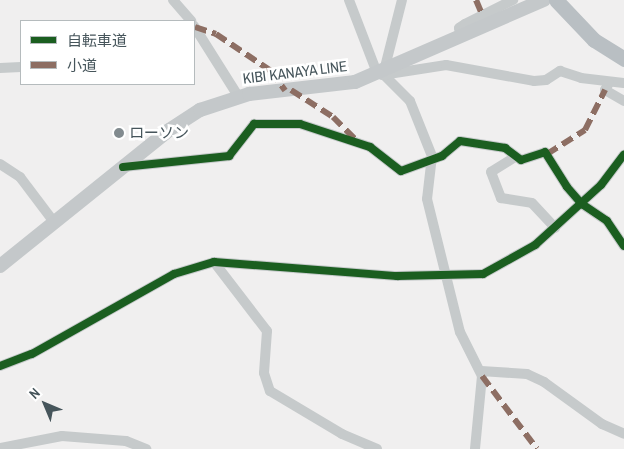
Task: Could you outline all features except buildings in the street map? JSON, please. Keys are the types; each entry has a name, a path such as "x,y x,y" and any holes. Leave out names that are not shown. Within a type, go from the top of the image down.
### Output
{"highway":[{"path":"556,0 594,40 624,59"}],"main road":[{"name":"KIBI KANAYA LINE","path":"0,266 189,116 238,96 338,86 381,73 544,0"}],"street":[{"path":"173,0 189,20"},
{"path":"349,0 381,73 410,101 433,158 427,199 449,277 460,332 481,371 476,449"},
{"path":"381,73 402,0"},
{"path":"461,36 459,28 513,0"},
{"path":"195,28 238,96"},
{"path":"381,73 446,65 538,82 560,71 609,83 624,83"},
{"path":"0,68 20,67"},
{"path":"609,83 605,90 624,101"},
{"path":"123,167 229,156 254,124 300,124 370,148 401,171 447,153 460,141 501,147 521,160 547,154 582,204 607,221 624,246"},
{"path":"0,366 32,354 174,274 214,262 449,277 476,276 495,268 535,245 582,204 624,155"},
{"path":"515,157 491,172 501,198 532,203 555,228"},
{"path":"0,164 20,177 54,222"},
{"path":"214,262 234,294 267,331 264,373 270,391 334,429 377,449"},
{"path":"481,371 527,374 544,382 602,424 624,434"},
{"path":"0,448 62,436 126,441 146,449"}],"marked path":[{"path":"476,0 482,14"},
{"path":"195,27 216,34 271,71 285,90"},
{"path":"291,90 333,117 356,140"},
{"path":"547,154 585,130 605,90"},
{"path":"482,376 537,449"}],"cycle path":[{"path":"123,167 229,156 254,124 300,124 370,147 401,171 442,156 460,141 505,148 521,160 545,152 567,187 582,204 607,221 624,246"},
{"path":"0,366 32,354 174,274 214,262 397,276 483,274 535,245 601,185 624,155"}],"place":[{"name":"ローソン","path":"119,133"}]}
